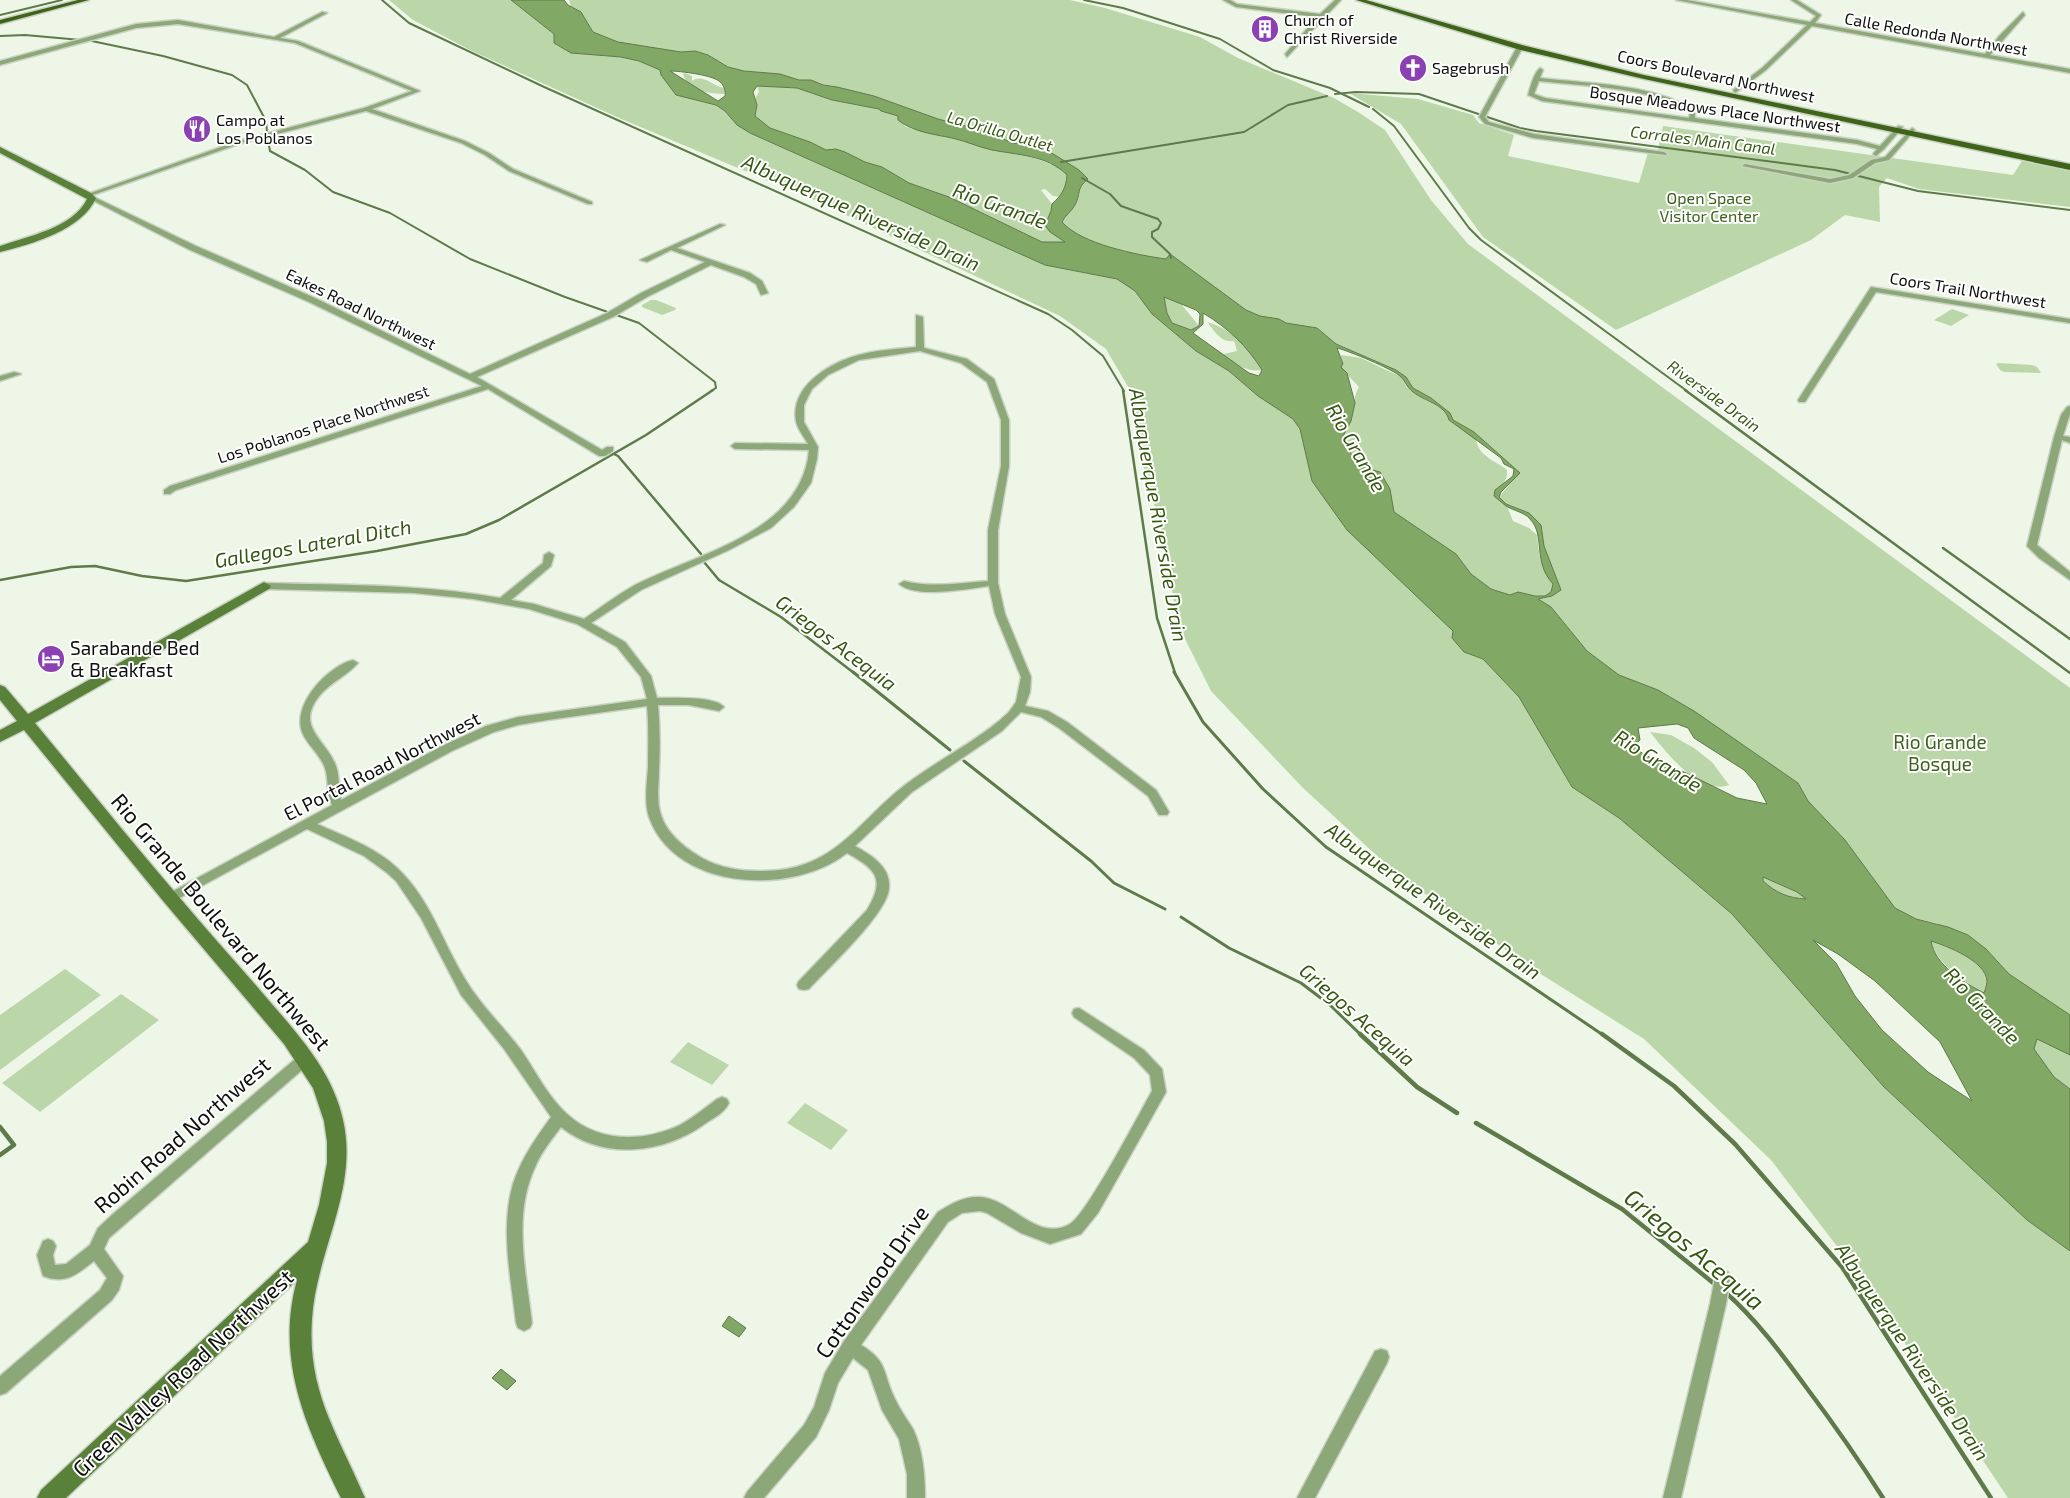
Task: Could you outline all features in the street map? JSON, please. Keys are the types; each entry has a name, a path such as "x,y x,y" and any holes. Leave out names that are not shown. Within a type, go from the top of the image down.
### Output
{"main road":[{"path":"0,21 78,0"},
{"path":"0,21 86,0"},
{"name":"Coors Boulevard Northwest","path":"1359,0 1520,47 1644,77 1911,131 2069,166"},
{"name":"Coors Boulevard Northwest","path":"1375,0 1433,18 1587,60 1735,91 1899,129"}],"street":[{"path":"1226,0 1236,5 1321,16"},
{"path":"1321,16 1320,12 1332,0"},
{"path":"1287,55 1321,16 1338,0"},
{"name":"Calle Redonda Northwest","path":"1679,0 2070,71"},
{"path":"1735,91 1764,69 1813,24 1819,16 1794,0"},
{"path":"274,39 324,13"},
{"path":"1986,56 2023,14"},
{"path":"0,63 136,26 178,22 296,42 418,91 366,109 240,142 90,196 0,150"},
{"path":"1520,47 1484,115 1487,123 1519,133 1664,154"},
{"path":"1540,70 1536,78 1650,94 1674,100 1694,111 1692,120"},
{"name":"Bosque Meadows Place Northwest","path":"1536,78 1531,95 1544,100 1857,142 1882,148"},
{"path":"366,109 463,142 487,154 511,170 590,203"},
{"path":"1769,130 1771,122"},
{"path":"1873,161 1876,154 1899,129"},
{"path":"1745,166 1770,169 1818,180 1841,181 1852,178 1873,161 1887,159 1911,131"},
{"path":"0,248 76,219 91,205 90,196"},
{"name":"Eakes Road Northwest","path":"90,196 193,248 312,300 489,386 602,454 610,449"},
{"path":"644,260 722,225"},
{"path":"674,247 674,249 747,274 759,283 764,293"},
{"path":"470,377 610,315 711,262"},
{"name":"Coors Trail Northwest","path":"1802,400 1874,289 2070,321"},
{"path":"919,317 920,349"},
{"path":"0,737 264,586 432,592 504,600 559,614 585,623 620,642 635,657 650,684 653,702 653,798 655,817 666,836 686,854 716,870 741,875 769,876 798,872 817,865 848,847 907,790 997,729 1018,708 1026,688 1026,676 1000,614 993,583 993,530 1005,466 1005,420 991,381 964,361 920,349 856,358 825,373 808,388 800,405 800,422 814,447 813,459 806,484 791,506 768,526 637,588 585,623"},
{"path":"0,379 17,374"},
{"name":"Los Poblanos Place Northwest","path":"167,492 172,488 489,386"},
{"path":"2070,409 2064,415 2058,436 2032,546 2070,577"},
{"path":"2058,436 2070,440"},
{"path":"735,446 814,447"},
{"path":"504,600 548,564 549,555"},
{"path":"904,584 911,587 930,588 993,583"},
{"path":"339,807 334,799 331,768 307,733 305,719 309,704 319,690 337,673 353,663"},
{"name":"Rio Grande Boulevard Northwest","path":"0,690 170,898 282,1030 318,1077 330,1105 338,1153 335,1178 301,1315 300,1340 303,1378 318,1425 354,1498"},
{"name":"El Portal Road Northwest","path":"170,898 448,748 490,730 548,716 653,702 688,701 719,707"},
{"path":"1018,708 1044,714 1063,725 1152,793 1163,812"},
{"path":"306,824 363,850 381,861 400,878 426,916 461,984 509,1045 560,1117 577,1131 590,1138 618,1144 652,1141 686,1129 722,1102"},
{"path":"804,985 871,913 881,897 883,888 882,878 876,867 870,860 848,847"},
{"name":"Cottonwood Drive","path":"753,1498 810,1431 821,1410 831,1379 850,1347 937,1224 954,1209 967,1205 986,1205 1026,1228 1050,1237 1076,1228 1093,1208 1159,1092 1157,1073 1139,1054 1078,1013"},
{"name":"Robin Road Northwest","path":"48,1246 45,1255 49,1271 59,1273 70,1270 96,1250 103,1233 118,1218 305,1059"},
{"path":"524,1323 514,1226 514,1208 528,1164 560,1117"},
{"name":"Green Valley Road Northwest","path":"49,1498 317,1248"},
{"path":"0,1387 106,1295 113,1285 115,1276 96,1250"},
{"path":"1672,1498 1689,1431 1722,1279"},
{"path":"850,1347 869,1359 874,1365 888,1404 907,1436 916,1474 916,1498"},
{"path":"1306,1498 1381,1357"}],"green space":[{"path":"389,0 511,0 554,34 571,53 621,57 639,61 660,70 661,75 676,95 716,105 725,111 737,125 750,133 1045,265 1117,279 1135,291 1152,314 1196,351 1229,371 1258,396 1293,419 1300,429 1312,481 1453,631 1452,638 1464,652 1483,659 1519,697 1572,787 1619,818 1732,914 1884,1087 2027,1220 2070,1251 2070,1498 2008,1498 1862,1279 1771,1160 1644,1039 1536,971 1398,875 1303,788 1211,691 1177,623 1165,542 1144,470 1134,397 1106,349 1060,316 814,200 619,118 472,51 413,20"},
{"name":"Rio Grande Bosque","path":"569,0 1070,0 1105,8 1200,37 1238,58 1334,98 1385,130 1431,200 1468,244 2070,688 2070,1015 2009,974 1986,949 1936,923 1916,919 1895,908 1845,840 1808,801 1798,783 1694,711 1658,690 1619,675 1587,651 1551,607 1538,599 1545,598 1561,590 1544,546 1541,525 1529,513 1506,504 1499,497 1519,473 1474,432 1453,420 1450,413 1431,398 1413,388 1406,377 1396,370 1336,344 1317,328 1286,323 1279,319 1260,317 1246,310 1170,255 1166,259 1110,248 1071,230 1062,222 1066,214 1075,206 1081,184 1055,155 1026,144 1012,143 989,132 938,119 874,96 823,85 811,80 799,80 781,74 744,71 728,67 708,55 695,51 681,52 637,47 618,42 593,32 584,17 571,7"},
{"path":"683,74 692,76 692,81 700,78 724,88 726,94 706,92 694,88 685,80"},
{"path":"757,86 797,88 832,100 879,109 898,116 905,126 912,129 964,140 990,149 1030,156 1060,168 1067,175 1066,186 1059,197 1053,196 1045,189 1041,190 1052,204 1050,232 1066,242 1042,242 949,197 909,183 882,167 865,162 836,149 826,151 810,142 770,128 755,116 757,105 755,99 759,92"},
{"name":"Open Space Visitor Center","path":"1349,93 1418,99 1473,115 1479,123 1514,135 1508,156 1639,183 1649,149 1658,150 1663,126 2013,175 2022,161 2070,171 2070,207 1919,189 1887,178 1879,187 1880,222 1845,215 1811,240 1616,330 1483,237 1401,124"},
{"path":"1164,296 1181,304 1199,326 1191,330 1172,323 1167,313"},
{"path":"651,300 656,300 676,308 662,315 642,307 642,305"},
{"path":"1952,309 1969,315 1951,326 1934,320"},
{"path":"1207,322 1225,329 1239,340 1262,370 1246,369 1223,354 1237,351 1234,341 1221,338"},
{"path":"1341,355 1361,358 1401,377 1410,390 1439,406 1449,420 1476,439 1480,450 1488,458 1507,470 1505,479 1495,490 1494,496 1507,506 1513,521 1529,528 1537,535 1543,567 1553,584 1551,592 1545,596 1510,595 1491,589 1471,574 1456,554 1394,512 1390,489 1361,467 1340,440 1350,421 1359,387 1340,367"},
{"path":"1996,364 2032,365 2037,367 2041,373 2004,372"},
{"path":"1650,732 1671,735 1694,748 1712,762 1729,785 1718,787 1706,784 1695,778 1674,760"},
{"path":"1763,877 1797,892 1807,899 1794,898 1778,892 1763,881"},
{"path":"1930,940 1964,955 1980,967 1987,981 1984,993 1959,977 1945,965 1939,958"},
{"path":"65,969 101,995 0,1070 0,1015"},
{"path":"121,994 159,1020 40,1112 2,1083"},
{"path":"2037,1039 2070,1055 2070,1089 2054,1077 2034,1049"},
{"path":"688,1042 729,1065 712,1085 670,1062"},
{"path":"805,1103 848,1130 831,1150 787,1123"}],"water":[{"name":"Rio Grande","path":"511,0 564,0 568,5 581,12 593,32 618,42 681,52 695,51 708,55 728,67 744,71 780,74 799,80 811,80 823,85 874,96 938,119 989,132 1012,143 1026,144 1043,149 1079,170 1088,179 1080,188 1074,207 1062,222 1071,230 1096,242 1140,255 1166,259 1170,254 1246,310 1260,316 1279,319 1286,323 1317,328 1336,344 1396,370 1406,377 1413,388 1431,398 1450,413 1453,420 1474,432 1520,473 1501,492 1499,497 1506,504 1529,513 1541,525 1544,546 1561,590 1552,596 1538,599 1551,607 1587,651 1619,675 1658,690 1694,711 1798,783 1808,801 1845,840 1895,908 1916,919 1948,927 1968,935 1986,949 2009,974 2070,1015 2070,1055 2037,1039 2034,1049 2054,1077 2070,1089 2070,1251 2027,1220 1884,1087 1732,914 1619,818 1572,787 1519,697 1483,659 1464,652 1452,638 1453,631 1347,530 1312,481 1300,429 1293,419 1258,396 1229,371 1196,351 1152,314 1135,291 1117,279 1045,265 750,133 737,125 725,111 716,105 676,95 661,75 660,70 639,61 621,57 571,53 554,43 554,34","holes":["670,71 711,77 724,87 725,96 718,101","757,86 797,88 832,100 879,109 898,116 898,120 904,124 924,132 957,139 992,150 1032,157 1050,163 1067,175 1066,184 1061,194 1052,204 1045,225 1050,232 1065,242 1042,242 949,197 909,183 882,167 865,162 836,149 826,150 810,142 770,128 755,116 757,105 753,92","1164,297 1196,310 1200,314 1199,326 1191,330 1172,323 1167,313","1203,313 1229,331 1243,345 1262,370 1259,376 1249,373 1193,333 1203,324","1337,348 1396,374 1403,379 1411,390 1439,406 1449,420 1501,458 1504,464 1514,469 1513,476 1495,490 1494,496 1506,506 1528,517 1535,526 1543,567 1553,584 1551,592 1545,596 1518,592 1510,595 1491,589 1471,574 1456,554 1394,512 1390,489 1380,472 1361,467 1341,440 1351,421 1355,403 1347,373 1341,367 1343,364","1677,724 1688,728 1694,738 1744,770 1756,783 1767,804 1737,798 1678,769 1662,764 1642,753 1634,746 1640,740 1638,728","1763,877 1797,892 1806,899 1783,894 1763,881","1813,940 1838,954 1875,981 1940,1042 1972,1101 1928,1072 1882,1030 1855,996 1836,963","1931,941 1965,955 1980,967 1987,981 1984,993 1967,984 1938,958"]},
{"path":"729,1316 746,1328 739,1337 722,1326"},
{"path":"501,1369 516,1381 507,1390 492,1378"}],"waterway":[{"path":"0,15 62,0"},
{"name":"Albuquerque Riverside Drain","path":"382,0 409,23 542,86 1048,314 1072,330 1103,356 1124,391"},
{"path":"1084,0 1123,8 1220,39 1273,70 1330,88 1341,93"},
{"path":"0,36 25,35 81,40"},
{"path":"87,40 163,56 232,75 247,85 266,121 267,132"},
{"name":"Corrales Main Canal","path":"1341,93 1356,92 1419,94 1520,128 1536,131 1835,170 1918,191 2070,210"},
{"name":"Corrales Main Canal","path":"1335,94 1341,93"},
{"path":"1341,93 1369,107"},
{"name":"La Orilla Outlet","path":"1061,162 1244,132 1288,105 1327,96"},
{"name":"Riverside Drain","path":"1373,109 1394,126 1469,228 1481,240 1687,391"},
{"path":"267,135 270,151 305,170 333,192 390,213 470,259 565,297 639,323 715,382 716,388 711,391"},
{"path":"1082,178 1110,194 1121,206 1158,219 1161,223 1158,229 1152,232 1152,237 1170,254 1171,258"},
{"path":"614,454 646,435 713,390"},
{"name":"Albuquerque Riverside Drain","path":"1123,390 1157,618 1175,673"},
{"name":"Riverside Drain","path":"1685,390 2070,673"},
{"name":"Gallegos Lateral Ditch","path":"0,580 71,567 95,566 142,576 186,581 377,551 466,534 499,520 614,454"},
{"name":"Griegos Acequia","path":"614,454 618,456 701,554"},
{"path":"1943,548 2070,639"},
{"name":"Griegos Acequia","path":"704,562 719,580 781,617 854,673"},
{"name":"Griegos Acequia","path":"853,672 950,750"},
{"name":"Albuquerque Riverside Drain","path":"1174,672 1203,722 1263,789 1326,847 1603,1035"},
{"name":"Griegos Acequia","path":"964,761 1091,861 1114,883 1165,909"},
{"name":"Griegos Acequia","path":"1181,917 1229,948 1301,983 1330,1005 1361,1035"},
{"name":"Griegos Acequia","path":"1360,1034 1417,1087 1457,1113"},
{"name":"Albuquerque Riverside Drain","path":"1602,1034 1674,1086 1735,1144 1842,1267 1991,1498"},
{"name":"Griegos Acequia","path":"1476,1123 1622,1209 1717,1286"},
{"path":"0,1127 14,1145 0,1155"},
{"name":"Griegos Acequia","path":"1724,1291 1768,1337 1826,1414 1883,1498"}],"place":[{"name":"Church of Christ Riverside","path":"1265,29"},
{"name":"Sagebrush","path":"1413,68"},
{"name":"Campo at Los Poblanos","path":"197,129"},
{"name":"Sarabande Bed & Breakfast","path":"51,659"}]}
